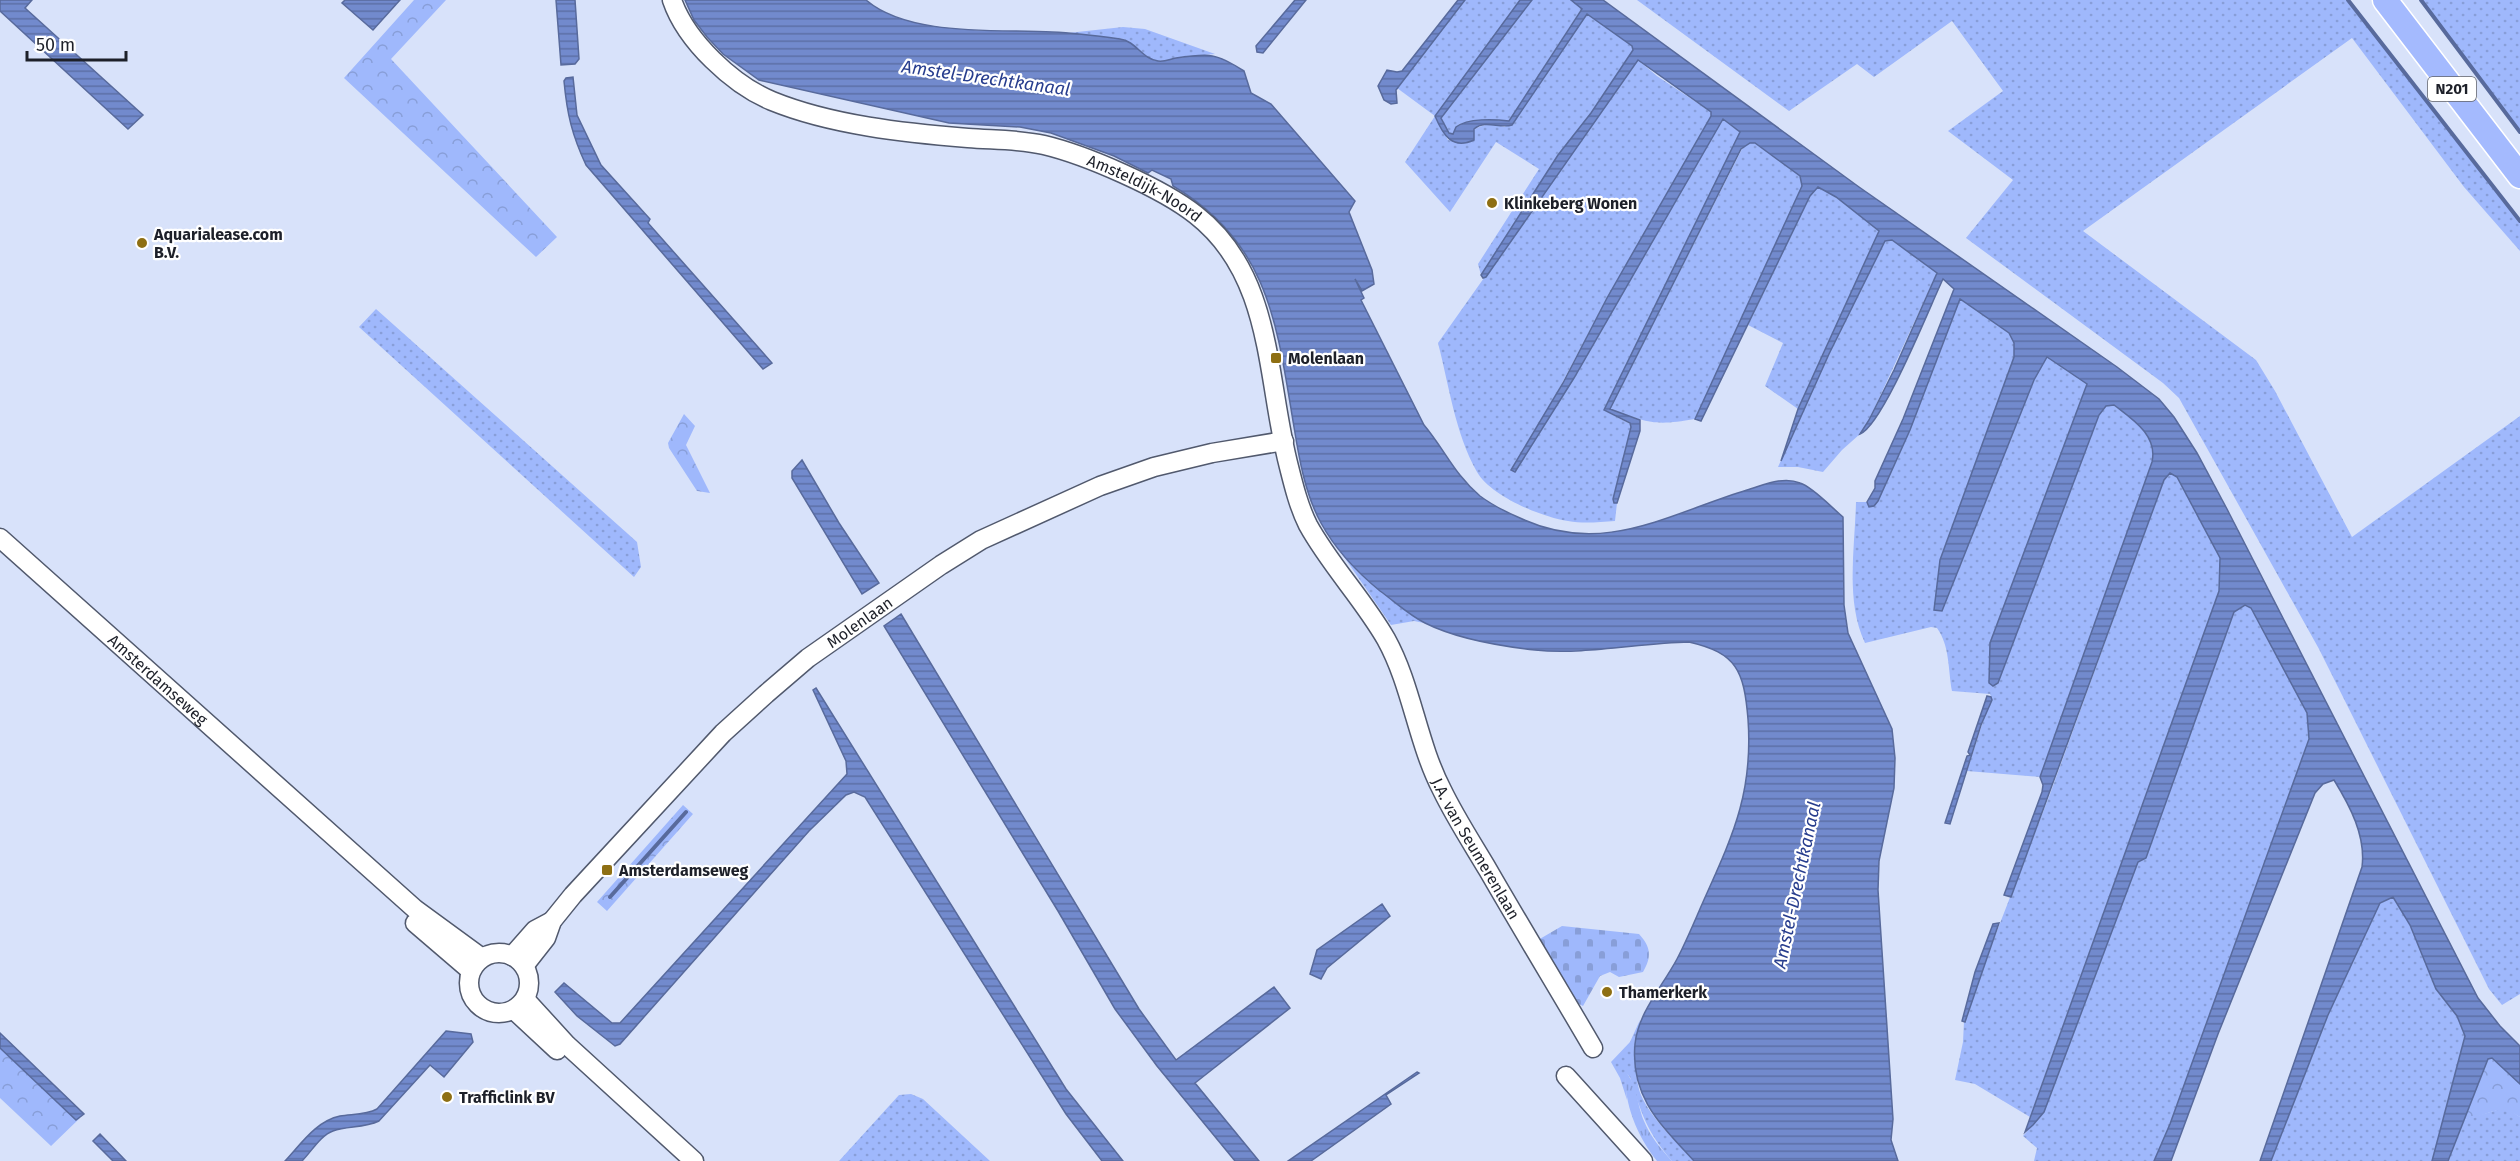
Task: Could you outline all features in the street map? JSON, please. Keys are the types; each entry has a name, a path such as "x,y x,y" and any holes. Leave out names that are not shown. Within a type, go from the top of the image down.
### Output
{"main road":[{"name":"N201","path":"2385,0 2520,176"}],"street":[{"name":"Amsteldijk-Noord","path":"672,0 694,39 717,64 769,100 813,114 860,124 938,135 1011,139 1045,145 1080,156 1172,199 1195,214 1220,236 1236,258 1252,290 1266,344 1297,498 1309,526 1386,639"},
{"name":"Molenlaan","path":"518,961 535,930 552,921 723,733 808,657 941,565 981,540 1100,486 1166,464 1284,441"},
{"name":"Amsterdamseweg","path":"0,538 476,964"},
{"name":"Amsterdamseweg","path":"0,551 476,964"},
{"name":"J.A. van Seumerenlaan","path":"1386,639 1401,672 1440,788 1593,1047"},
{"path":"497,953 518,961 530,982 520,1004 496,1014 479,1006 469,990 476,964 497,953"},
{"path":"520,1004 680,1161"},
{"path":"520,1004 694,1161"},
{"path":"1566,1076 1643,1161"}],"green space":[{"path":"414,0 446,0 391,59 557,237 536,257 344,78"},
{"path":"1465,0 1520,0 1435,116 1397,88"},
{"path":"1532,0 1571,0 1582,8 1509,121 1490,120 1459,124 1453,134 1449,133 1441,118"},
{"path":"1637,0 2348,0 2520,221 2520,251 2464,187 2352,38 2083,231 2256,360 2275,391 2352,537 2520,416 2520,994 2502,1005 2489,989 2319,649 2179,398 2163,383 1966,238 2013,180 1948,131 2003,91 1952,21 1874,77 1857,64 1789,111"},
{"path":"2421,0 2520,0 2520,132"},
{"path":"1587,14 1632,46 1633,50 1591,113 1558,155 1481,275 1478,264 1539,169 1496,142 1450,212 1405,162 1435,116 1448,140 1458,141 1480,126 1491,124 1505,127"},
{"path":"1123,27 1145,29 1215,54 1174,58 1162,62 1150,60 1124,39 1068,33"},
{"path":"1638,60 1657,76 1711,112 1711,116 1607,298 1515,472 1574,378 1723,119 1740,132 1604,410 1630,424 1631,427 1613,499 1614,503 1617,503 1615,521 1574,522 1544,515 1518,504 1493,489 1477,472 1469,457 1453,409 1438,343"},
{"path":"1749,143 1755,143 1800,176 1802,186 1695,419 1652,422 1610,409 1742,149"},
{"path":"1817,187 1836,197 1879,231 1798,409 1765,386 1783,343 1748,325 1810,196"},
{"path":"1885,240 1892,240 1937,273 1869,420 1860,434 1823,472 1798,467 1778,467 1829,354"},
{"path":"1960,298 2009,333 2014,343 2014,357 1940,560 1935,610 1941,611 2034,380 2047,356 2088,384 2046,496 1998,683 2099,415 2106,406 2114,405 2136,422 2147,436 2153,452 2152,462 2040,777 1967,771 1991,697 1990,694 1952,691 1946,650 1937,628 1931,627 1865,643 1855,610 1853,574 1856,502 1867,502 1869,507 1878,501 1910,430"},
{"path":"376,309 637,542 641,567 634,577 359,327"},
{"path":"684,414 695,426 686,445 710,493 697,491 669,448 668,443"},
{"path":"2170,472 2177,476 2220,558 2219,591 2030,1117 1975,1084 1955,1080 1963,1042 1964,1021 2050,794 2164,480"},
{"path":"1333,541 1375,586 1424,623 1414,621 1391,625"},
{"path":"2245,605 2251,608 2307,713 2309,739 2170,1124 2154,1161 2034,1161 2037,1148 2023,1136 2044,1112 2138,862 2146,858 2234,612"},
{"path":"683,805 693,814 607,911 597,902"},
{"path":"2393,897 2410,925 2436,989 2457,1016 2465,1036 2432,1161 2271,1161 2328,1015 2380,903"},
{"path":"1562,926 1639,934 1649,952 1646,967 1643,972 1619,977 1610,972 1600,976 1583,1006 1577,1003 1538,940"},
{"path":"1640,1020 1636,1068 1641,1095 1658,1122 1694,1161 1672,1161 1656,1141 1646,1122 1630,1077 1625,1072 1627,1100 1620,1078 1611,1062 1630,1042"},
{"path":"0,1040 80,1118 51,1146 0,1098"},
{"path":"2492,1058 2520,1084 2520,1117 2498,1110 2464,1120 2488,1059"},
{"path":"1625,1071 1632,1082 1646,1127 1672,1161 1657,1161 1643,1141 1629,1107"},
{"path":"911,1094 923,1099 990,1161 839,1161 899,1095"},
{"path":"2500,1109 2508,1109 2520,1117 2520,1161 2448,1161 2464,1120"}],"water":[{"path":"0,0 32,0 25,8 143,115 128,129 0,11"},
{"path":"345,0 400,0 373,30 342,3"},
{"path":"556,0 575,0 579,59 575,64 561,65"},
{"name":"Amstel-Drechtkanaal","path":"685,0 866,0 884,12 930,26 1095,36 1126,40 1152,60 1165,61 1205,55 1226,61 1244,71 1251,93 1271,104 1355,201 1349,212 1372,270 1374,284 1362,291 1355,279 1364,298 1361,300 1424,425 1463,479 1480,496 1520,518 1550,529 1579,533 1607,533 1635,528 1760,486 1787,480 1805,485 1843,517 1844,605 1848,633 1892,729 1895,758 1894,788 1879,861 1878,890 1893,1119 1891,1140 1898,1161 1694,1161 1650,1109 1637,1080 1635,1044 1641,1022 1689,935 1734,829 1745,788 1749,744 1746,702 1740,676 1728,659 1705,646 1689,642 1573,651 1535,650 1464,638 1419,620 1363,576 1347,560 1321,523 1303,476 1282,355 1264,290 1249,261 1230,234 1205,209 1173,186 1171,179 1152,170 1148,173 1114,156 1051,133 1020,127 949,123 759,80 723,54 707,37 694,20"},
{"path":"1295,0 1306,0 1263,53 1257,52 1256,46"},
{"path":"1458,0 1465,0 1396,90 1397,103 1391,104 1384,100 1378,86 1387,70 1402,71"},
{"path":"1520,0 1532,0 1441,118 1449,133 1453,134 1456,127 1467,122 1509,121 1582,9 1571,0 1603,0 1859,187 2117,367 2159,399 2174,417 2197,453 2227,509 2478,998 2500,1026 2520,1046 2520,1084 2492,1058 2488,1059 2448,1161 2432,1161 2465,1036 2457,1016 2436,989 2410,925 2393,897 2380,903 2328,1015 2271,1161 2260,1161 2362,867 2362,844 2356,822 2334,780 2323,784 2315,793 2218,1034 2171,1161 2154,1161 2170,1124 2309,739 2307,713 2251,608 2245,605 2234,612 2146,858 2138,862 2044,1112 2025,1132 2219,591 2220,558 2177,477 2170,473 2164,480 2011,897 2004,895 2042,792 2043,785 2040,777 2152,462 2153,452 2147,436 2136,422 2114,405 2106,406 2099,415 1998,683 1993,686 1989,683 1990,643 2087,384 2047,357 2034,380 1942,611 1934,610 1940,560 2014,357 2014,343 2009,333 1960,299 1910,430 1878,501 1874,506 1869,507 1867,502 1875,488 1875,481 1903,419 1954,289 1943,279 1893,388 1870,426 1860,434 1894,370 1937,273 1892,240 1885,241 1829,354 1781,461 1798,409 1879,231 1836,197 1818,187 1810,196 1701,421 1695,419 1802,186 1800,176 1755,143 1750,143 1741,149 1610,409 1640,420 1640,431 1617,503 1614,503 1613,499 1631,427 1630,423 1604,410 1740,132 1723,119 1574,378 1515,472 1511,470 1563,383 1607,298 1711,116 1711,112 1638,60 1486,277 1483,278 1481,275 1558,155 1591,113 1633,50 1632,46 1587,14 1512,125 1479,126 1474,129 1474,140 1466,143 1454,142 1445,135 1435,116"},
{"path":"573,77 577,115 601,165 650,219 648,223 772,363 763,369 586,165 577,144 567,104 564,81 566,78"},
{"path":"802,460 839,523 879,583 862,594 792,478 792,471"},
{"path":"901,614 1139,1009 1176,1060 1274,987 1290,1008 1195,1083 1259,1161 1235,1161 1157,1066 1115,1009 1058,911 884,626"},
{"path":"816,688 1066,1089 1123,1161 1102,1161 1066,1114 865,797 854,792 846,795 809,831 620,1044 615,1046 577,1016 555,992 564,983 612,1023 620,1023 847,774 846,761 813,690"},
{"path":"1987,696 1992,700 1981,725 1950,824 1945,823 1967,756 1970,755 1968,752"},
{"path":"1382,904 1390,916 1327,968 1321,979 1310,974 1317,950"},
{"path":"1999,923 1965,1022 1962,1021 1975,972 1993,924"},
{"path":"446,1031 471,1034 473,1042 444,1077 430,1065 379,1121 333,1131 320,1140 302,1161 285,1161 316,1128 331,1119 377,1109"},
{"path":"0,1033 84,1114 76,1120 0,1048"},
{"path":"1417,1072 1419,1073 1386,1095 1391,1104 1311,1161 1288,1161"},
{"path":"100,1134 126,1161 113,1161 93,1141"}],"waterway":[{"path":"2348,0 2520,221"},
{"path":"2421,0 2520,132"},
{"path":"610,897 686,812"}],"place":[{"name":"Klinkeberg Wonen","path":"1492,203"},
{"name":"Aquarialease.com B.V.","path":"142,243"},
{"name":"Molenlaan","path":"1276,358"},
{"name":"Amsterdamseweg","path":"607,870"},
{"name":"Thamerkerk","path":"1607,992"},
{"name":"Trafficlink BV","path":"447,1097"}]}
